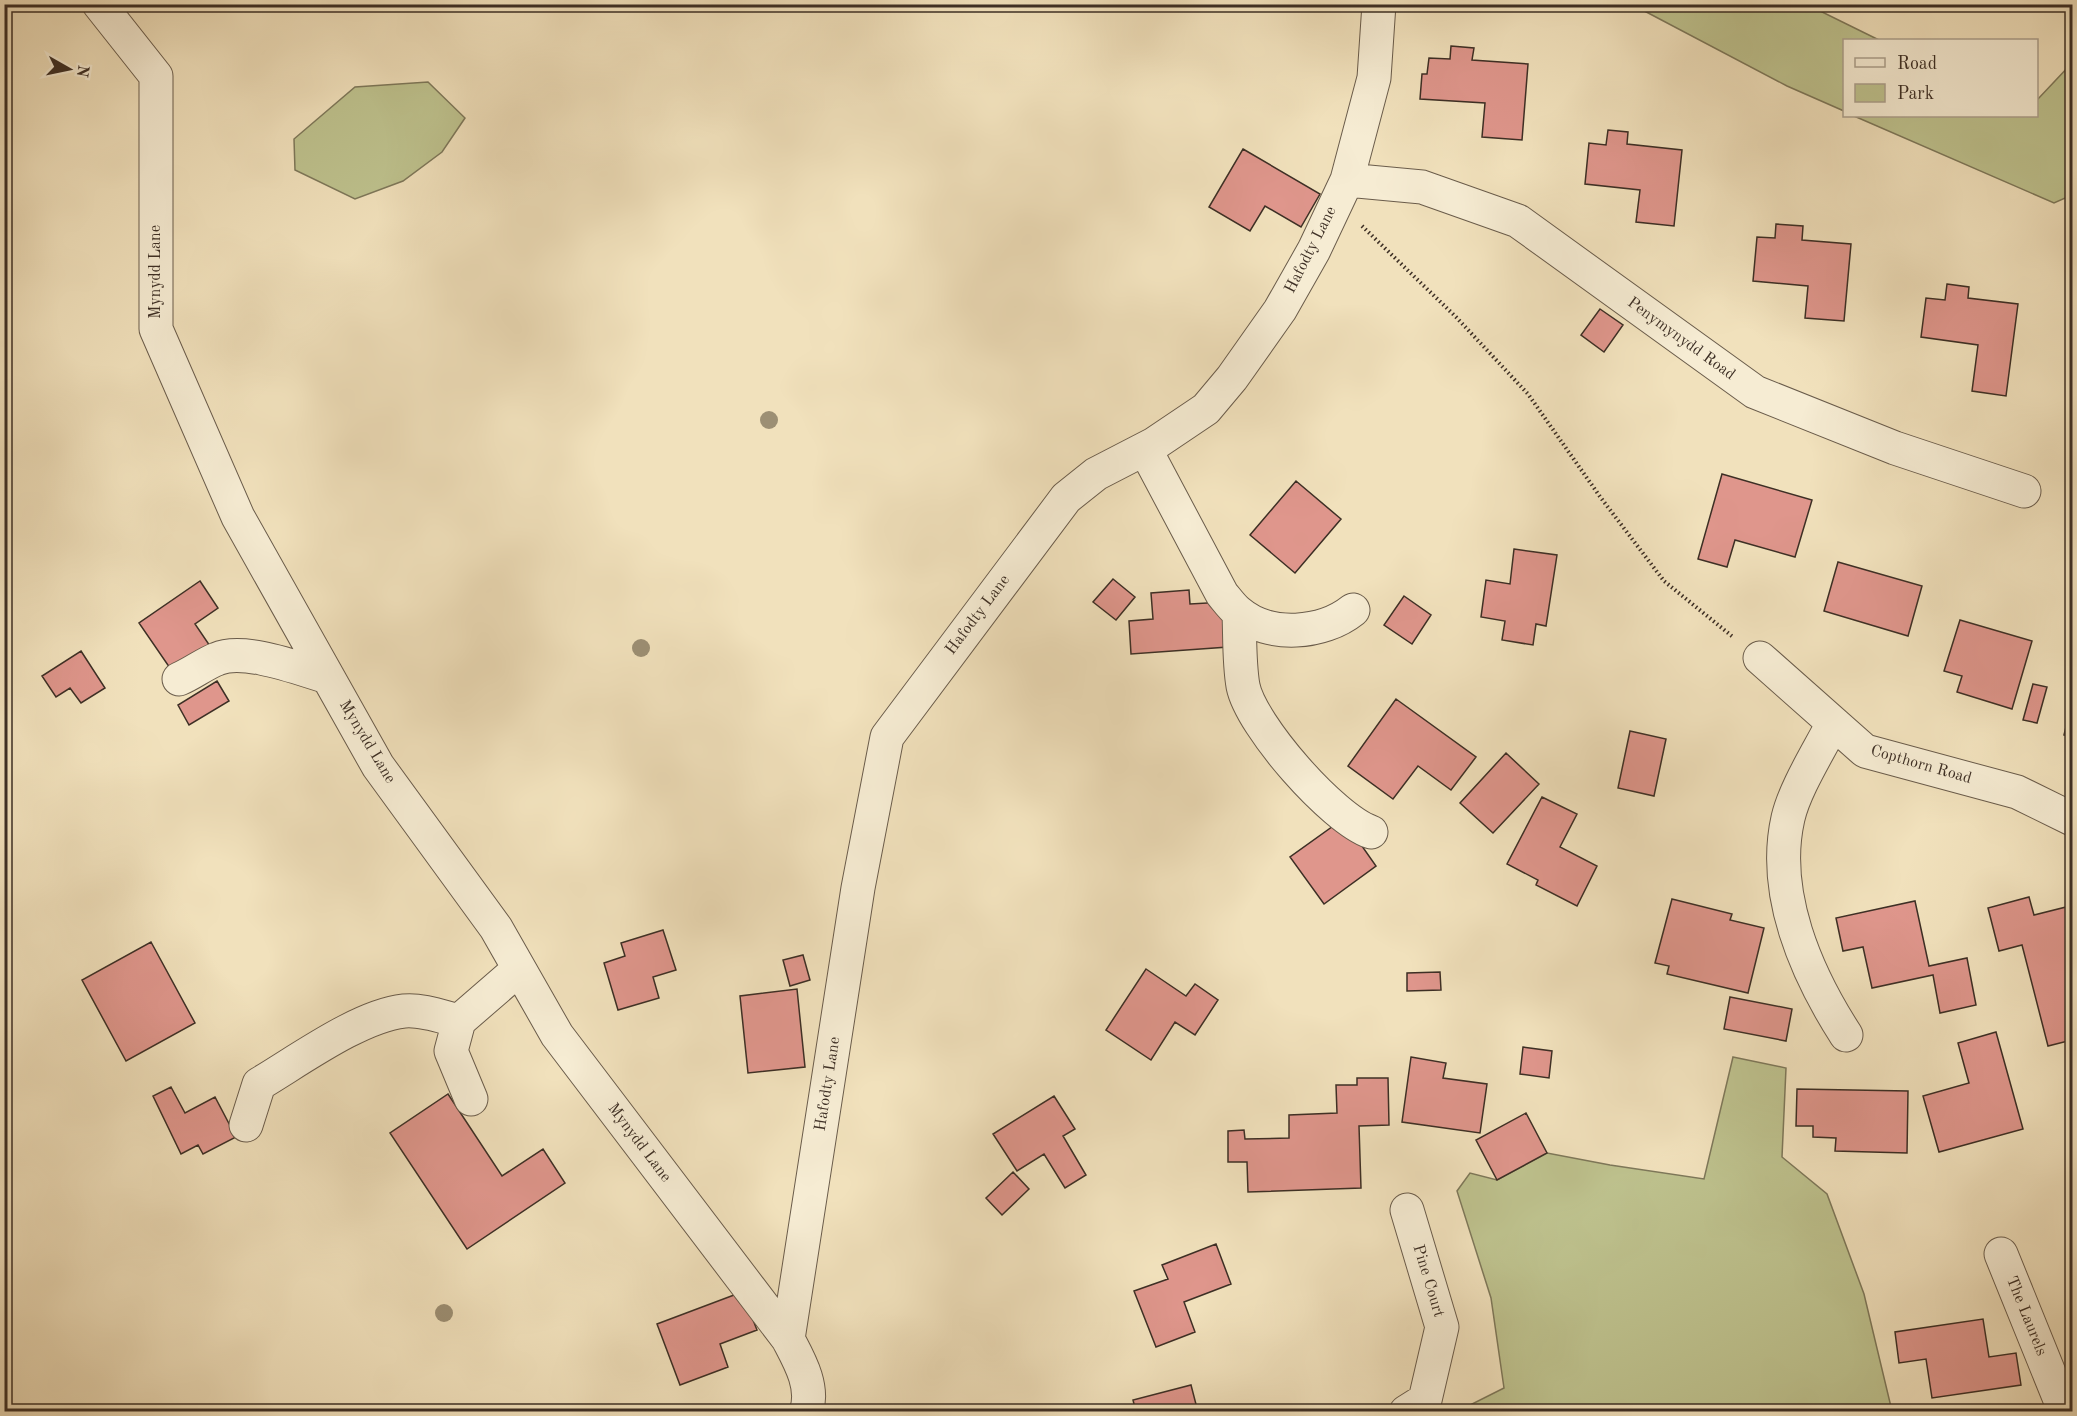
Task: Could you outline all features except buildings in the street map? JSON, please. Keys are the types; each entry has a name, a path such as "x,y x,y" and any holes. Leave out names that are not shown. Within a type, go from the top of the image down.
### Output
{"street":[{"name":"Mynydd Lane","path":"99,4 156,76 156,329 238,517 378,766 496,928 557,1035 788,1339 804,1371 809,1402 806,1412"},
{"name":"Hafodty Lane","path":"788,1339 856,900 887,737 1066,498 1096,474 1145,448 1206,409 1232,378 1280,310 1314,250 1342,191 1374,78 1379,4"},
{"name":"Penymynydd Road","path":"1342,191 1422,187 1518,221 1755,392 1895,448 2024,491"},
{"path":"1145,448 1222,594 1239,613 1257,624 1276,629 1301,629 1323,627 1340,620 1353,610"},
{"path":"1239,613 1244,687 1254,715 1336,812 1358,828 1371,832"},
{"path":"179,679 197,672 217,658 235,655 267,660 328,677"},
{"name":"Copthorn Road","path":"1760,658 1865,751 2017,792 2073,819"},
{"path":"1833,723 1788,817 1784,866 1795,926 1805,958 1826,1005 1846,1035"},
{"path":"471,1099 451,1051 459,1021 519,969"},
{"path":"246,1125 259,1084 345,1033 388,1014 407,1010 459,1021"},
{"name":"Pine Court","path":"1406,1412 1425,1400 1442,1327 1407,1210"},
{"name":"The Laurels","path":"2001,1254 2065,1412"}],"path":[{"path":"1342,191 1528,394 1601,498 1664,581 1760,658"}],"green space":[{"path":"1633,5 1808,5 1877,39 1843,39 1843,111 1787,86"},
{"path":"2072,63 2072,195 2054,203 1856,117 2038,117 2038,99"},
{"path":"428,82 465,118 442,152 403,181 355,199 295,170 294,139 355,87"},
{"path":"1733,1057 1786,1068 1782,1157 1827,1194 1864,1294 1892,1411 1477,1411 1468,1406 1504,1388 1491,1298 1457,1191 1470,1173 1497,1180 1547,1153 1704,1179"}]}
